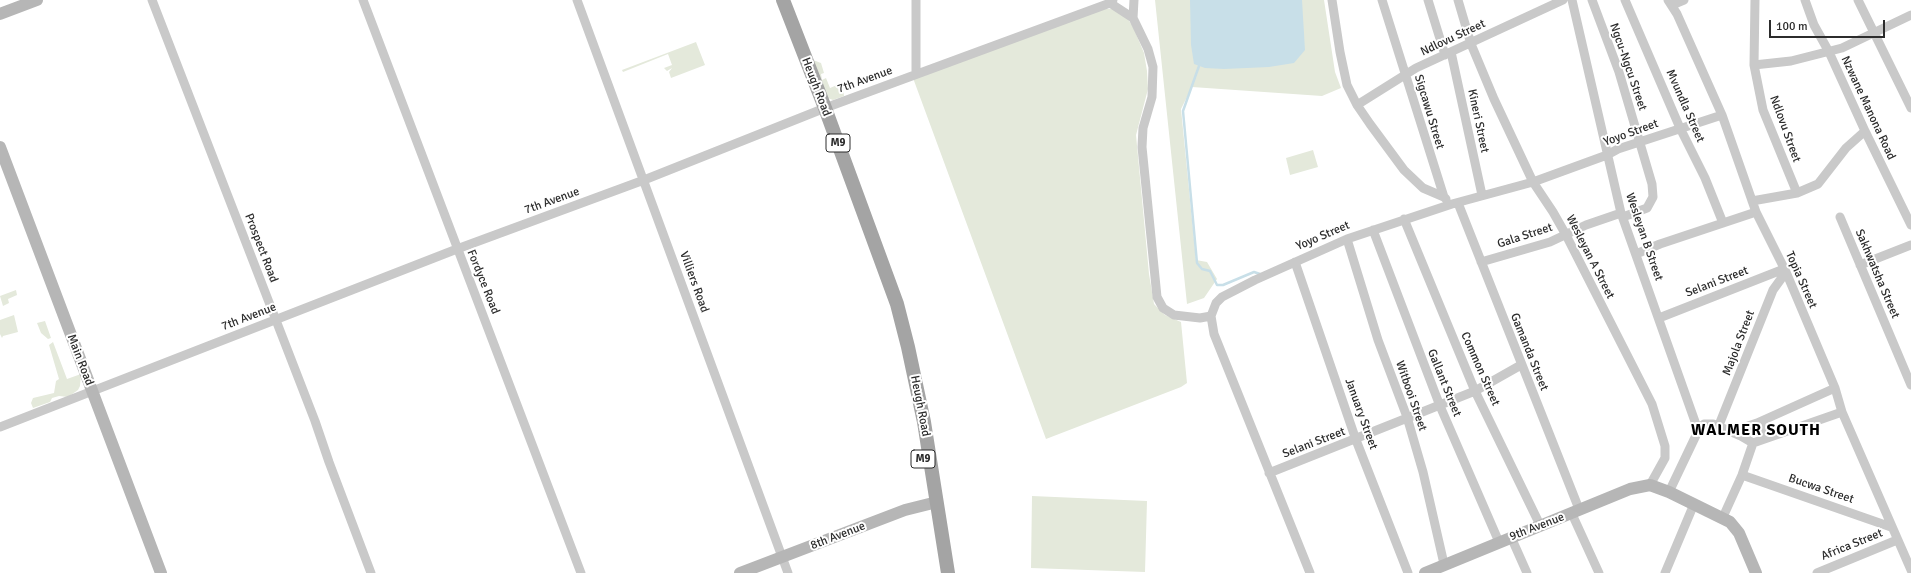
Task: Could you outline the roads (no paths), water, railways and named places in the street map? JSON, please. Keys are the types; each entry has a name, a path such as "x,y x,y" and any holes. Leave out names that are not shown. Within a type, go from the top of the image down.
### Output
{"main road":[{"name":"Heugh Road","path":"783,0 825,108 889,288 948,573"},
{"name":"Heugh Road","path":"934,502 944,573"}],"street":[{"path":"0,14 37,0"},
{"name":"Prospect Road","path":"152,0 276,320 371,573"},
{"name":"Fordyce Road","path":"363,0 580,573"},
{"name":"Villiers Road","path":"577,0 788,573"},
{"path":"916,0 916,73"},
{"path":"1133,18 1134,0"},
{"path":"1332,0 1347,85 1357,105 1404,170 1423,188 1455,203"},
{"name":"Sigcawu Street","path":"1382,0 1444,197"},
{"name":"Kineri Street","path":"1428,0 1448,54 1482,195"},
{"name":"Wesleyan A Street","path":"1458,0 1471,44 1494,100 1533,182 1566,235 1652,404 1665,446 1665,458 1650,485"},
{"name":"Ndlovu Street","path":"1357,105 1405,75 1563,0"},
{"name":"Wesleyan B Street","path":"1572,0 1622,215 1698,430"},
{"name":"Ngcu-Ngcu Street","path":"1592,0 1618,72 1652,184 1652,201 1644,211 1622,215"},
{"name":"Mvundla Street","path":"1625,0 1680,128 1705,178 1723,222"},
{"path":"1670,2 1684,0"},
{"name":"Ndlovu Street","path":"1755,0 1754,65 1763,110 1797,193"},
{"name":"Nzwane Manona Road","path":"1805,0 1814,25 1829,52 1865,131 1911,225"},
{"path":"1858,0 1911,108"},
{"path":"1112,1 1133,18 1148,49 1153,67 1152,97 1143,128 1142,147 1157,297 1163,308 1174,315 1200,318 1211,316 1214,334 1310,573"},
{"name":"7th Avenue","path":"0,427 457,249 644,180 916,73 1112,1"},
{"name":"Topia Street","path":"1670,2 1722,115 1756,212 1785,271 1834,388 1842,412 1911,570"},
{"path":"1754,65 1791,61 1842,48 1911,15"},
{"name":"Yoyo Street","path":"1211,316 1216,303 1222,297 1347,239 1455,203 1533,182 1640,142 1722,115"},
{"path":"1752,200 1797,193 1818,184 1846,148 1865,131"},
{"name":"Main Road","path":"0,147 161,573"},
{"name":"Gamanda Street","path":"1455,203 1481,262 1599,573"},
{"path":"1636,254 1660,244 1756,212"},
{"name":"Gala Street","path":"1481,262 1544,244 1586,225 1622,215"},
{"name":"Sakhwatsha Street","path":"1840,217 1911,384"},
{"name":"Common Street","path":"1404,219 1475,391 1540,525"},
{"name":"Gallant Street","path":"1373,230 1440,406 1499,542"},
{"name":"Witbooi Street","path":"1347,239 1378,340 1407,417 1423,472 1444,564"},
{"path":"1860,265 1911,245"},
{"name":"January Street","path":"1295,262 1356,440 1408,573"},
{"name":"Selani Street","path":"1659,318 1785,271"},
{"name":"Majola Street","path":"1719,425 1773,290 1785,271"},
{"name":"Selani Street","path":"1269,473 1356,440 1407,417 1440,406 1475,391 1521,366"},
{"path":"1741,436 1748,426 1757,424 1834,388"},
{"path":"1753,443 1842,412"},
{"path":"1669,492 1698,430 1704,424 1719,425 1753,443"},
{"path":"1757,424 1764,429 1766,435 1764,439"},
{"path":"1723,517 1742,475 1753,443"},
{"name":"Bucwa Street","path":"1742,475 1891,527"},
{"path":"1650,485 1669,492 1723,517 1735,526 1756,573"},
{"name":"9th Avenue","path":"1425,573 1630,489 1650,485"},
{"name":"8th Avenue","path":"740,573 905,510 934,502"},
{"path":"1665,573 1694,504"},
{"path":"1511,537 1527,573"},
{"name":"Africa Street","path":"1817,573 1897,540"}],"water":[{"path":"1190,0 1302,0 1305,50 1294,63 1269,67 1224,69 1205,68 1194,64 1191,45"}],"waterway":[{"path":"1199,66 1183,111 1197,263 1202,269 1210,271 1217,285 1223,285 1254,272 1260,274"}],"district":[{"name":"WALMER SOUTH","path":"1756,431"}]}
